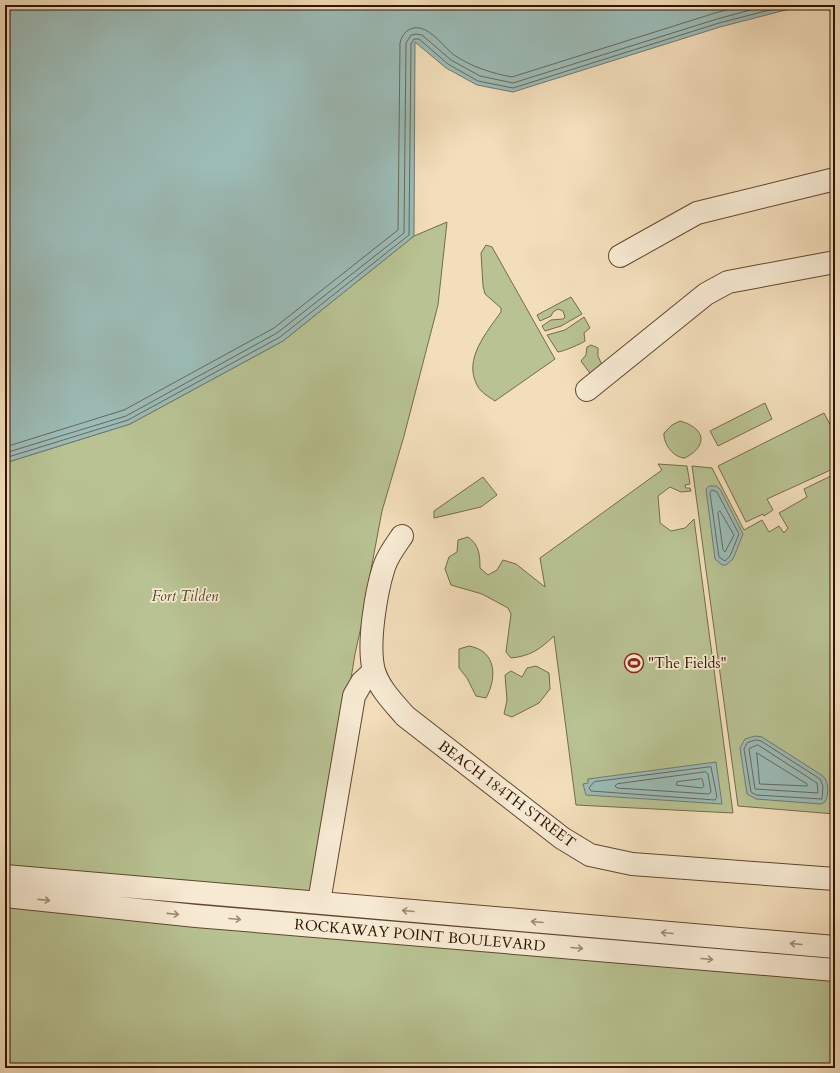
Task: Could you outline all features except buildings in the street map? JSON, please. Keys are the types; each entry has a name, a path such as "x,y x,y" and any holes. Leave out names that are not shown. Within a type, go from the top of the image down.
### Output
{"street":[{"path":"620,256 697,213 835,179"},
{"path":"587,390 706,294 728,282 835,262"},
{"name":"BEACH 184TH STREET","path":"402,536 391,551 384,567 375,605 371,652 374,671 384,691 405,716 562,838 590,855 632,864 835,879"},
{"path":"319,902 354,696 362,682 374,671"},
{"name":"ROCKAWAY POINT BOULEVARD","path":"5,876 835,947"},
{"name":"ROCKAWAY POINT BOULEVARD","path":"5,896 181,915 835,970"},
{"path":"357,930 360,906"}],"green space":[{"name":"Fort Tilden","path":"447,222 438,305 404,436 382,511 365,609 355,654 314,902 835,942 835,1068 5,1068 5,463 130,424 283,341 414,236"},
{"path":"486,245 492,247 555,359 495,401 480,390 473,375 473,365 478,346 501,312 501,308 485,294 483,286 481,253"},
{"path":"571,297 582,314 561,326 545,331 542,326 551,320 563,319 565,317 563,311 558,309 553,312 551,316 540,321 537,315"},
{"path":"584,317 590,328 584,333 585,341 564,351 558,352 547,335 565,330"},
{"path":"591,345 598,348 598,356 601,363 610,367 592,376 581,361 586,355 587,347"},
{"path":"765,403 772,419 718,446 710,431"},
{"path":"824,413 835,434 835,468 767,499 773,510 764,516 763,514 746,522 718,466"},
{"path":"680,421 695,428 701,437 701,442 698,448 685,458 677,456 670,450 664,437 664,433 672,425"},
{"path":"658,464 687,466 690,484 685,485 686,488 690,488 691,491 681,492 670,487 658,496 660,523 671,531 685,528 694,519 733,813 576,805 554,636 530,654 511,658 506,652 511,614 508,608 482,594 451,585 445,569 449,557 457,552 458,540 468,537 477,547 480,558 480,568 488,575 497,570 503,560 516,564 545,587 540,558 662,470"},
{"path":"692,466 712,468 744,530 762,520 769,532 779,526 784,533 788,528 779,513 807,497 804,489 835,474 835,814 738,806"},
{"path":"483,477 497,495 481,507 434,518 434,511"},
{"path":"469,646 485,653 490,659 493,674 490,690 486,698 476,696 467,678 459,668 459,649"},
{"path":"536,666 549,673 550,689 539,703 512,717 504,714 507,700 505,675 511,671 522,677 527,668"}],"water":[{"path":"5,5 805,5 720,27 513,92 477,85 446,68 415,42 414,236 283,341 130,424 5,463"},
{"path":"709,486 716,486 720,489 743,534 733,559 726,565 722,565 715,559 706,489"},
{"path":"755,736 762,737 823,776 828,788 825,802 821,804 756,799 747,794 740,748 745,739"},
{"path":"716,762 722,804 586,795 583,784 588,783 588,779"}],"place":[{"name":"\"The Fields\"","path":"634,663"}]}
